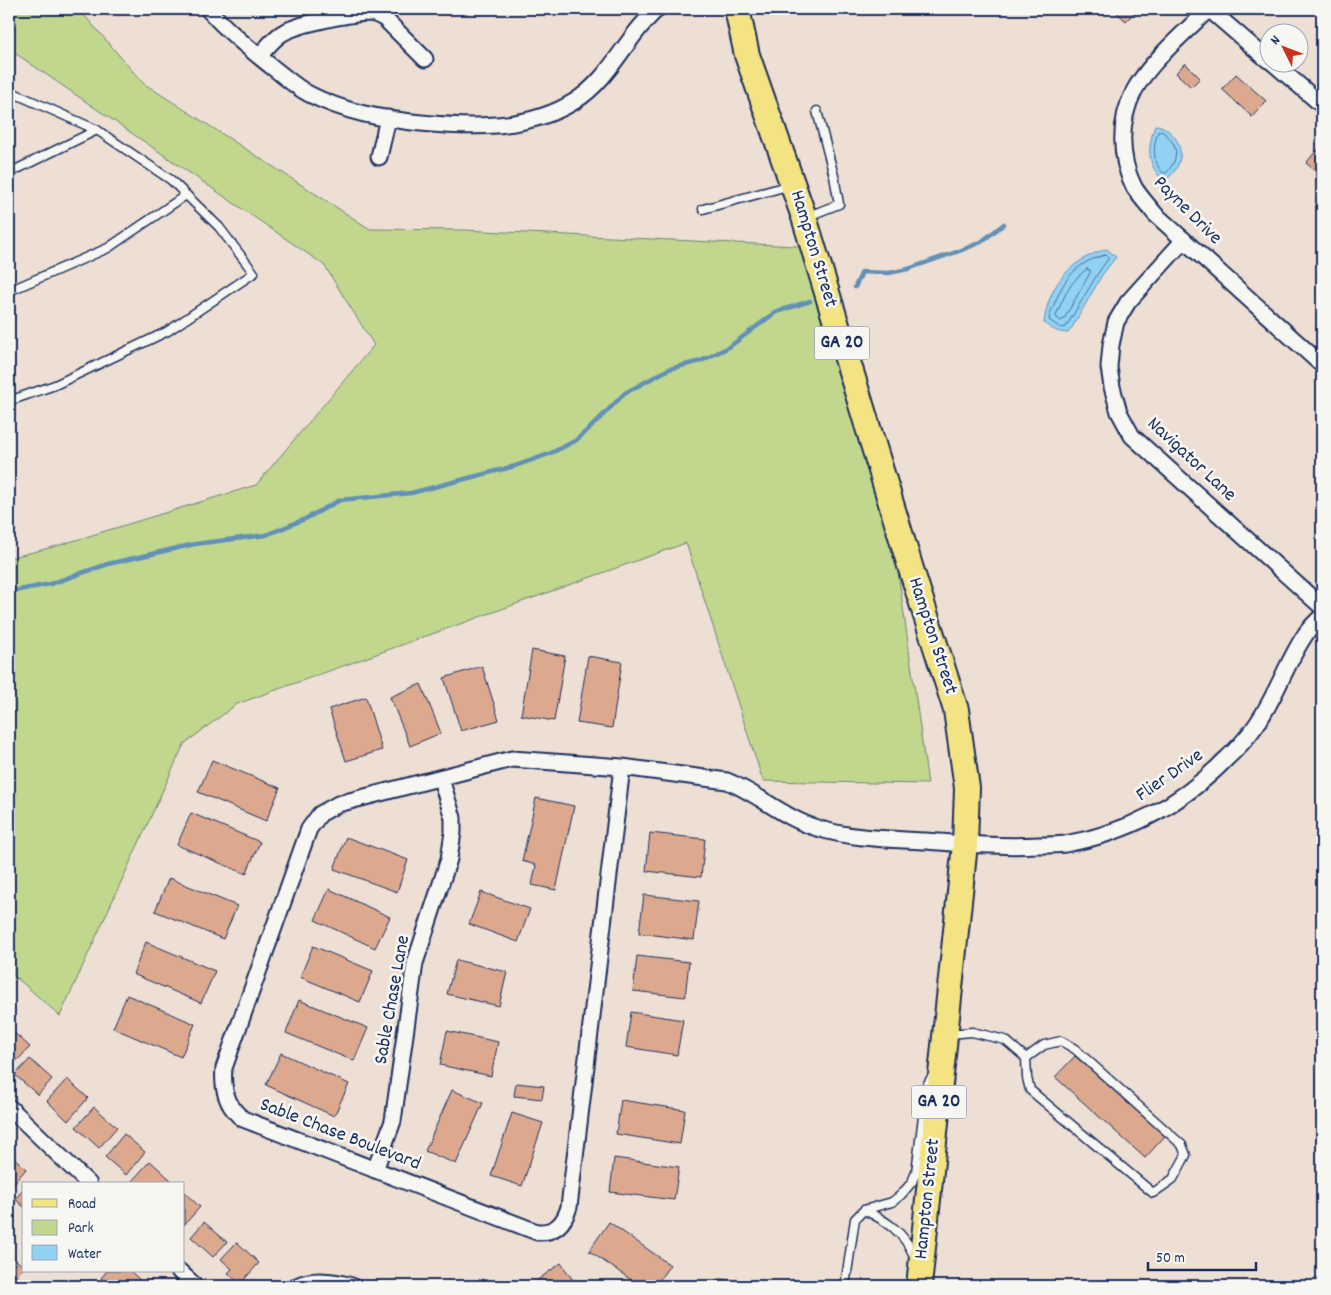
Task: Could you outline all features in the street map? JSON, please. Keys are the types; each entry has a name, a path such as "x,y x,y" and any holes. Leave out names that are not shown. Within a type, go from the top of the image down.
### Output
{"main road":[{"name":"Hampton Street","path":"737,9 747,55 804,217 956,710 967,788 965,844 920,1279"}],"street":[{"path":"208,9 231,33 259,56 306,92 323,101 346,110 388,118 463,127 484,127 519,122 545,116 562,109 590,90 614,64 638,29 657,9"},
{"path":"638,29 646,9"},
{"path":"1209,9 1258,51"},
{"name":"Payne Drive","path":"1209,9 1160,58 1134,90 1126,113 1122,136 1124,161 1134,186 1156,214 1322,365"},
{"path":"259,56 273,41 290,30 307,24 367,14 378,14 425,59"},
{"path":"1284,72 1322,105"},
{"path":"378,157 388,118"},
{"name":"Navigator Lane","path":"1184,240 1128,302 1116,322 1110,345 1109,367 1119,412 1132,436 1322,607"},
{"name":"Flier Drive","path":"965,844 1017,846 1064,844 1103,835 1134,825 1161,810 1189,792 1226,760 1254,728 1298,646 1322,616"},
{"name":"Sable Chase Boulevard","path":"622,767 569,1207 562,1223 546,1232 536,1232 243,1119 236,1114 229,1104 225,1093 223,1082 224,1068 309,829 314,820 328,808 338,804 512,760 622,767 727,781 741,786 790,817 816,828 839,834 965,844"},
{"name":"Sable Chase Lane","path":"376,1170 393,1121 415,963 449,860 453,818 441,779"},
{"path":"9,1107 87,1182"},
{"path":"180,1272 195,1286"},
{"path":"297,1286 306,1281 341,1283 352,1286"}],"lane":[{"path":"9,94 16,94 98,130 171,180 219,227 254,273 168,332 55,385 9,401"},
{"path":"804,217 839,204 834,176 817,111"},
{"path":"9,174 98,130"},
{"path":"703,209 792,184"},
{"path":"9,290 108,248 186,195"},
{"path":"845,1286 855,1219 864,1210 892,1202 912,1182 916,1172 927,1086 945,1045 972,1032 1005,1040 1026,1058 1030,1090 1123,1170 1153,1193 1173,1179 1186,1155 1182,1145 1075,1049 1061,1041 1044,1045 1026,1058"},
{"path":"864,1210 883,1219 894,1227 909,1244 920,1279"},
{"path":"719,1286 720,1284 743,1286"}],"green space":[{"path":"9,9 79,9 143,83 370,229 464,230 818,247 887,494 928,784 763,781 686,543 237,704 184,744 60,1016 9,971 9,558 53,547 256,485 374,345 324,265 9,49"}],"water":[{"path":"1155,125 1163,127 1170,132 1175,137 1180,148 1177,167 1168,178 1161,178 1150,159 1151,139"},
{"path":"1107,249 1116,257 1102,275 1068,333 1055,330 1044,323 1050,297 1064,276 1083,259"}],"building":[{"path":"1113,9 1138,9 1126,21"},
{"path":"1185,63 1200,78 1191,87 1176,73"},
{"path":"1236,74 1266,101 1252,117 1222,89"},
{"path":"1317,150 1322,154 1322,177 1306,163"},
{"path":"532,650 565,656 554,721 521,715"},
{"path":"588,656 622,662 612,728 577,723"},
{"path":"482,666 499,720 461,731 444,678"},
{"path":"421,684 441,733 410,746 390,697"},
{"path":"366,697 382,750 346,761 329,709"},
{"path":"212,760 280,788 266,821 198,792"},
{"path":"536,798 574,806 556,890 532,885 536,865 522,861"},
{"path":"191,813 260,842 246,874 177,845"},
{"path":"650,833 705,839 701,877 646,871"},
{"path":"346,837 408,860 397,892 334,869"},
{"path":"169,878 237,906 223,939 155,911"},
{"path":"329,889 390,917 375,948 315,920"},
{"path":"481,892 530,909 518,942 469,924"},
{"path":"644,895 699,901 694,940 639,933"},
{"path":"146,942 215,971 201,1003 133,974"},
{"path":"313,946 373,971 360,1002 300,977"},
{"path":"637,956 689,962 685,997 633,991"},
{"path":"456,960 507,972 499,1006 447,994"},
{"path":"127,995 195,1024 181,1057 113,1028"},
{"path":"299,1000 368,1028 354,1061 286,1033"},
{"path":"631,1012 683,1020 677,1055 626,1047"},
{"path":"9,1028 30,1047 10,1068 9,1068"},
{"path":"447,1031 498,1042 491,1076 440,1065"},
{"path":"281,1053 349,1084 334,1116 266,1085"},
{"path":"1075,1056 1165,1136 1145,1158 1055,1077"},
{"path":"30,1059 52,1079 38,1095 15,1075"},
{"path":"67,1079 88,1098 68,1121 47,1101"},
{"path":"516,1083 544,1086 542,1099 514,1096"},
{"path":"452,1090 483,1103 456,1164 425,1151"},
{"path":"621,1100 685,1110 680,1144 616,1134"},
{"path":"94,1107 117,1127 99,1148 76,1127"},
{"path":"512,1113 543,1123 522,1186 491,1176"},
{"path":"124,1134 145,1152 126,1175 105,1157"},
{"path":"9,1153 26,1169 9,1189"},
{"path":"614,1158 679,1167 674,1200 610,1192"},
{"path":"150,1161 172,1181 133,1182"},
{"path":"22,1191 22,1205 15,1199"},
{"path":"185,1193 200,1207 185,1224"},
{"path":"204,1222 227,1242 213,1257 191,1237"},
{"path":"609,1222 670,1265 655,1286 640,1286 589,1251"},
{"path":"237,1242 259,1263 240,1284 228,1273 232,1269 221,1259"},
{"path":"9,1254 22,1265 22,1269 9,1285"},
{"path":"561,1263 577,1286 534,1286 532,1284"},
{"path":"106,1272 131,1272 139,1279 133,1286 109,1286 101,1278"}],"waterway":[{"path":"855,287 862,272 889,273 908,269 981,242 1004,224"},
{"path":"9,592 50,584 108,564 195,544 266,535 305,519 340,500 411,493 515,466 549,454 575,441 625,393 669,369 701,361 729,347 776,312 810,301"}]}
